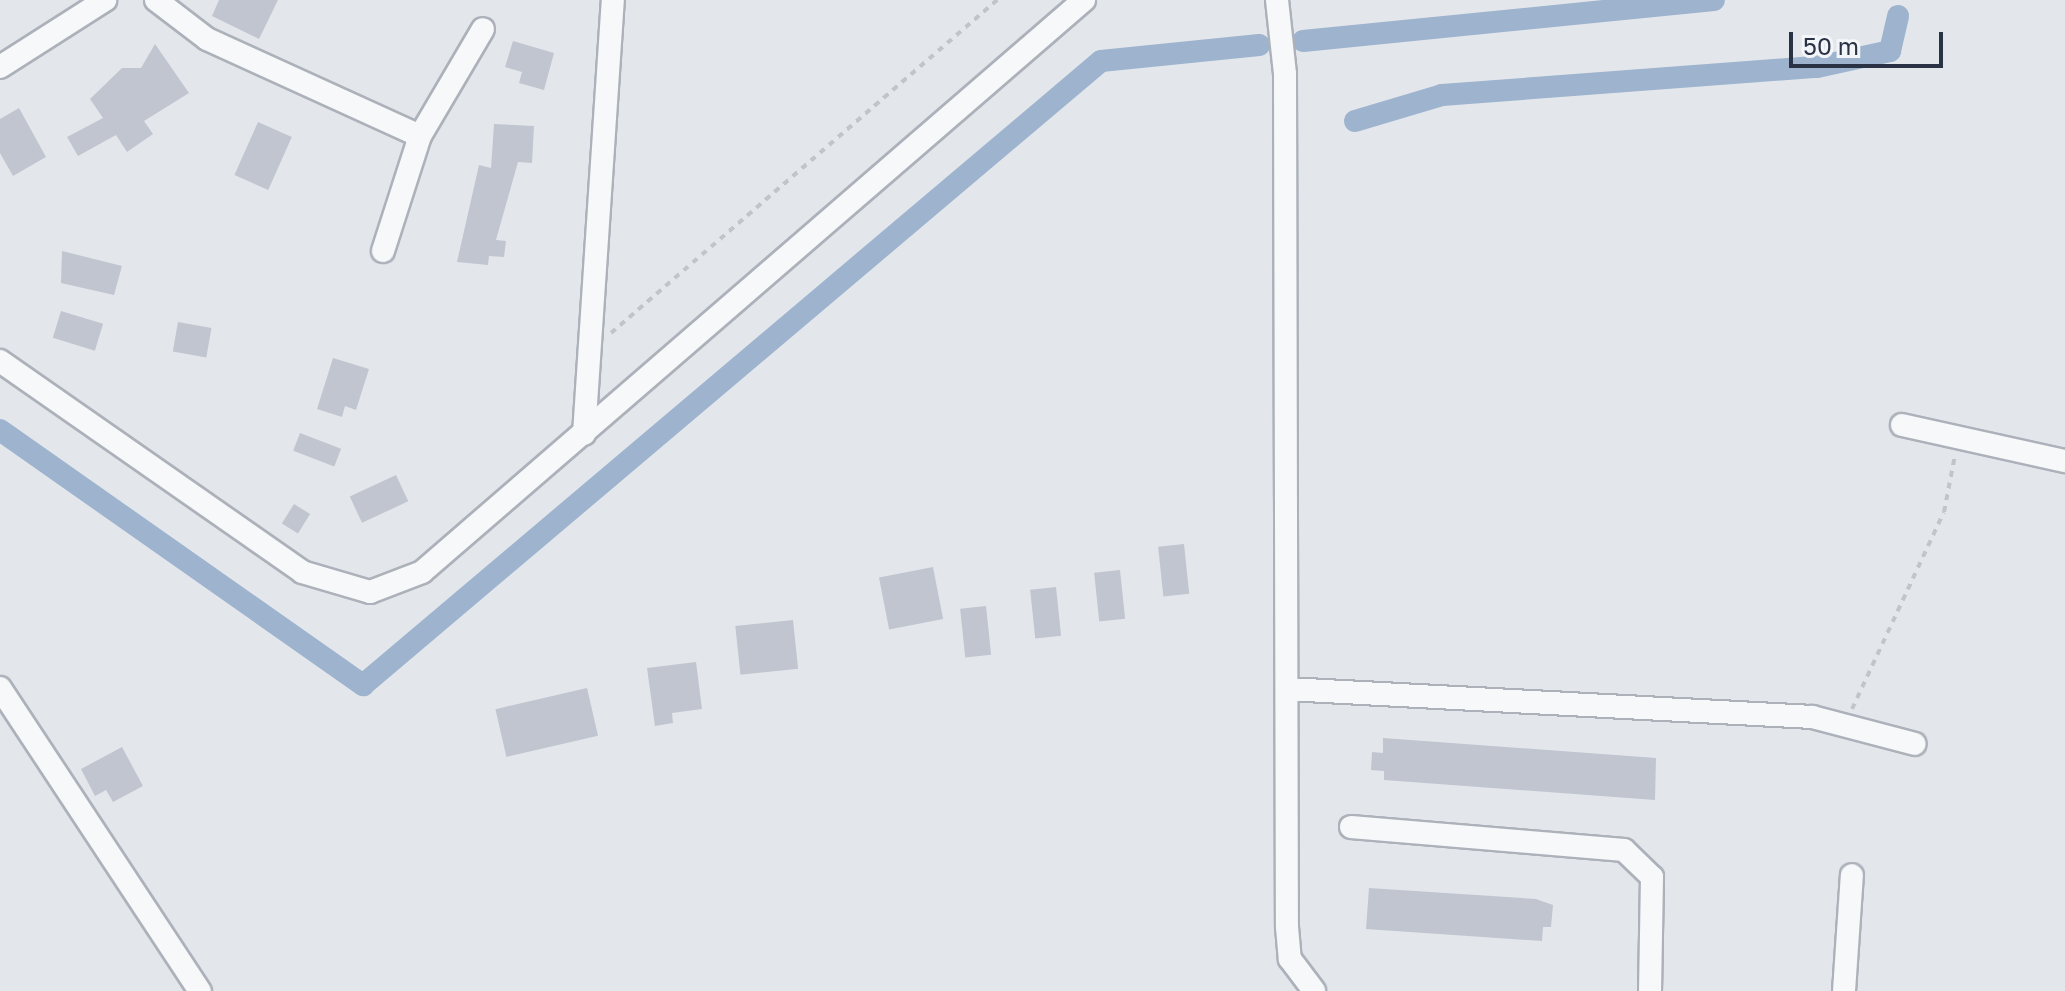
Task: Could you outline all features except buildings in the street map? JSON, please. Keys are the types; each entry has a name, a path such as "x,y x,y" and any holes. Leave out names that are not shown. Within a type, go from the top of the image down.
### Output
{"street":[{"path":"0,67 105,0"},
{"path":"156,0 207,39 420,136"},
{"path":"584,434 585,355 613,0"},
{"path":"0,361 302,572 370,592 422,572 1088,1"},
{"path":"1275,2 1285,74 1287,927 1290,959 1314,991"},
{"path":"383,251 420,136 483,29"},
{"path":"1902,425 2065,461"},
{"path":"0,688 200,991"},
{"path":"1287,689 1812,717 1915,744"},
{"path":"1351,827 1624,850 1652,877 1650,991"},
{"path":"1844,991 1852,875"}],"path":[{"path":"585,355 997,0"},
{"path":"1845,726 1875,648 1944,512 1958,437"}],"waterway":[{"path":"1303,41 1714,0"},
{"path":"1355,121 1442,95 1817,67 1890,51 1898,16"},
{"path":"0,430 363,685 1101,61 1259,45"}]}
